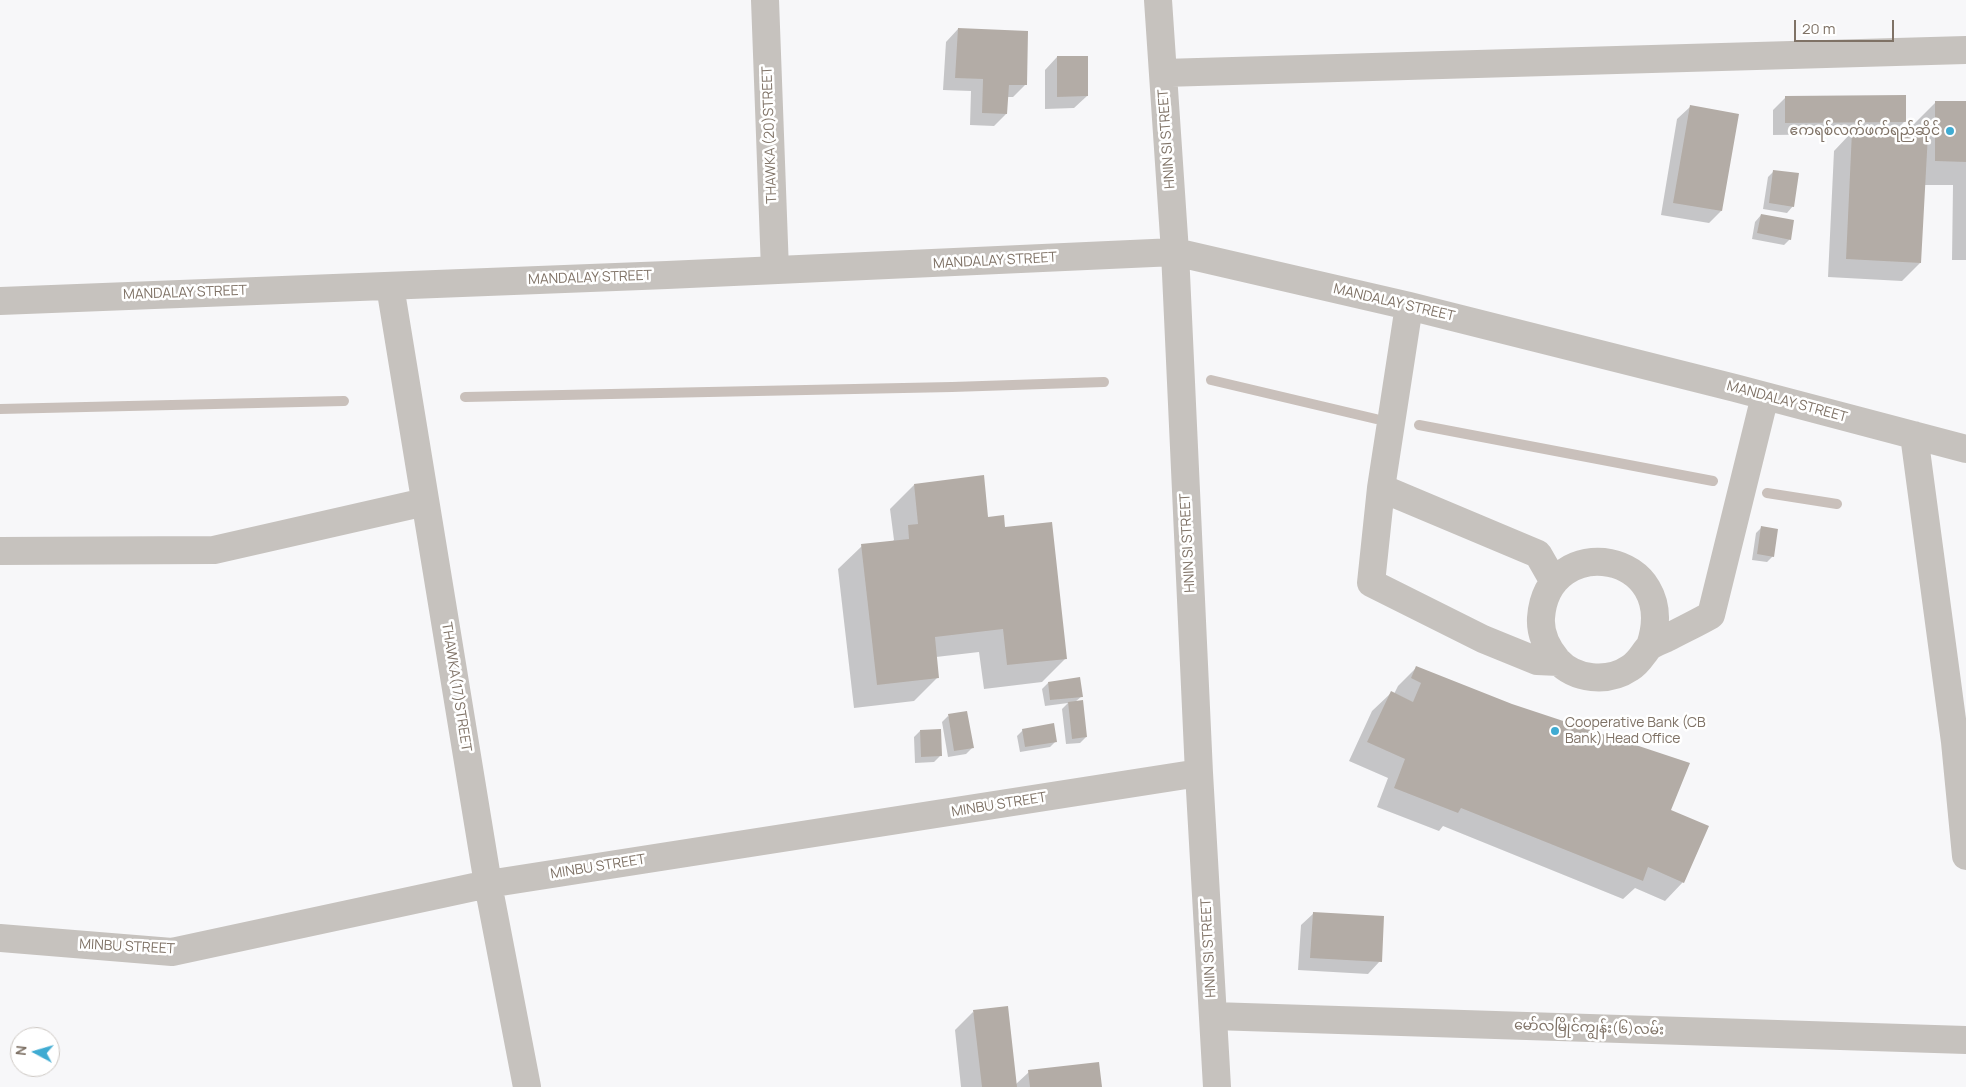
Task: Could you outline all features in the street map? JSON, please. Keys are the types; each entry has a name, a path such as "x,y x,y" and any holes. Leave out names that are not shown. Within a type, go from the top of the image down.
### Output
{"street":[{"name":"THAWKA (20)STREET","path":"765,0 775,270"},
{"name":"HNIN SI STREET","path":"1158,0 1175,252 1199,773 1217,1087"},
{"path":"1163,73 1966,50"},
{"name":"MANDALAY STREET","path":"0,300 390,286 1175,252 1409,306 1966,449"},
{"name":"THAWKA(17)STREET","path":"390,286 488,884 527,1087"},
{"path":"1409,306 1382,488 1371,583 1483,639 1537,661 1559,662"},
{"path":"1650,646 1712,615 1764,396"},
{"path":"1914,435 1955,742 1966,856"},
{"path":"1382,488 1538,554 1554,582"},
{"path":"0,551 214,550 426,502"},
{"path":"1593,561 1616,564 1636,575 1647,586 1654,600 1655,632 1650,646 1641,659 1629,669 1615,676 1600,678 1585,676 1570,670 1559,662 1543,637 1541,623 1542,608 1546,594 1554,582 1578,565 1593,561"},
{"name":"MINBU STREET","path":"0,938 172,952 488,884 1199,773"},
{"name":"မော်လမြိုင်ကျွန်း(၆)လမ်း","path":"1213,1016 1966,1040"}],"building":[{"path":"958,28 1028,31 1027,85 1009,85 1007,114 982,113 983,79 955,78"},
{"path":"1057,56 1088,56 1088,96 1057,97"},
{"path":"1906,95 1906,122 1785,123 1785,96"},
{"name":"ဧကရစ်လက်ဖက်ရည်ဆိုင်","path":"1935,101 1966,101 1966,162 1935,161"},
{"path":"1690,105 1739,114 1722,211 1673,203"},
{"path":"1852,131 1928,134 1921,263 1846,259"},
{"path":"1773,170 1799,173 1794,207 1769,203"},
{"path":"1761,214 1794,220 1791,240 1757,233"},
{"path":"984,475 988,517 1004,515 1005,527 1052,522 1067,659 1007,665 1003,629 935,637 939,678 877,685 861,544 909,539 908,525 918,524 914,484"},
{"path":"1761,526 1778,529 1774,557 1757,554"},
{"path":"1416,666 1512,704 1690,763 1671,810 1709,826 1684,883 1648,867 1643,881 1461,808 1458,813 1394,788 1405,759 1367,742 1391,691 1413,702 1421,683 1411,678"},
{"path":"1080,677 1083,697 1050,700 1048,682"},
{"path":"1083,700 1087,737 1072,739 1068,702"},
{"path":"967,711 974,748 954,751 948,714"},
{"path":"1054,723 1057,742 1025,747 1022,729"},
{"path":"941,729 942,756 921,757 920,730"},
{"path":"1313,912 1384,916 1382,962 1310,958"},
{"path":"1008,1006 1017,1087 982,1087 973,1010"},
{"path":"1099,1062 1102,1087 1030,1087 1028,1070"}],"waterway":[{"path":"1211,380 1376,419"},
{"path":"465,397 1104,382"},
{"path":"0,409 344,401"},
{"path":"1419,425 1713,481"},
{"path":"1767,493 1837,504"}],"place":[{"name":"ဧကရစ်လက်ဖက်ရည်ဆိုင်","path":"1950,131"},
{"name":"Cooperative Bank (CB Bank) Head Office","path":"1555,731"}]}
